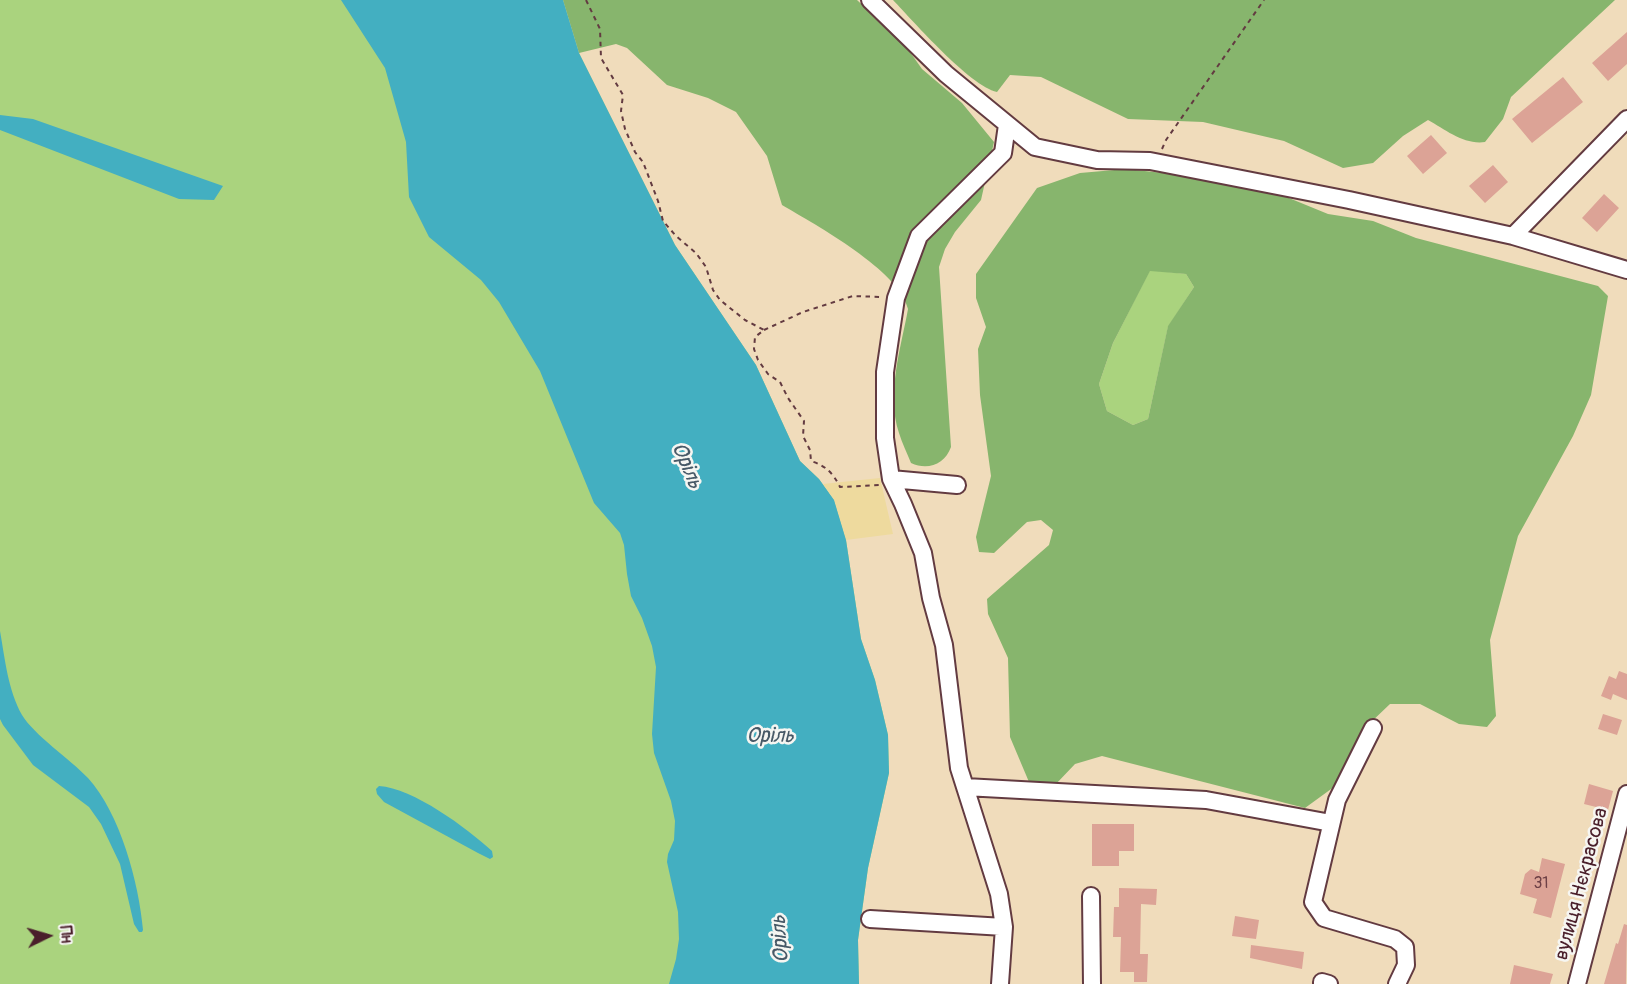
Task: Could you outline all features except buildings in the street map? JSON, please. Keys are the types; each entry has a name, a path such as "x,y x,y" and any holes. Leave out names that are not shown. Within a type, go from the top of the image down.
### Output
{"street":[{"path":"870,0 946,74 1035,147"},
{"path":"1513,236 1627,119"},
{"path":"1003,153 1007,125"},
{"path":"1000,984 1004,927 999,894 959,768 944,645 922,553 892,481 885,438 885,372 896,298 919,236 1003,153 1035,147 1097,160 1150,161 1349,200 1513,236 1627,270"},
{"path":"892,481 957,485"},
{"path":"1373,728 1337,800 1313,902 1324,918 1395,939 1405,947 1406,965 1397,984"},
{"path":"965,787 1206,800 1332,823"},
{"name":"вулиця Нєкрасова","path":"1577,984 1627,794"},
{"path":"1091,896 1092,984"},
{"path":"870,919 1004,927"},
{"path":"1322,984 1322,982 1329,984"}],"path":[{"path":"586,0 600,29 601,58 623,95 621,111 625,129 635,152 643,162 663,221 696,253 706,267 713,290 720,300 745,320 764,330"},
{"path":"1150,161 1162,151 1166,140 1264,0"},
{"path":"892,481 840,487 834,476 823,465 811,461 810,450 803,436 804,421 780,382 768,374 758,360 754,349 755,337 764,330 802,312 853,296 896,298"}],"green space":[{"path":"0,0 563,0 579,53 675,245 756,365 800,461 819,479 834,500 846,540 861,639 875,680 888,735 889,773 868,868 858,940 859,984 0,984"},
{"path":"563,0 857,0 905,45 922,69 962,103 994,142 981,200 955,232 945,249 939,267 951,447 945,458 930,466 911,463 895,418 894,387 908,309 902,294 874,265 855,250 782,205 767,156 736,112 708,98 667,85 627,48 616,44 579,53"},
{"path":"893,0 1615,0 1511,97 1503,119 1485,142 1462,139 1428,120 1403,136 1373,163 1343,168 1284,141 1203,122 1128,119 1041,77 1010,75 997,92 972,78 958,66"},
{"path":"1126,169 1182,175 1284,196 1328,214 1373,221 1416,238 1598,286 1608,296 1591,395 1573,436 1518,536 1490,640 1496,716 1487,727 1459,724 1420,704 1390,704 1368,725 1349,776 1305,808 1102,756 1075,764 1055,785 1042,788 1029,782 1010,737 1008,658 988,614 987,599 1049,545 1053,530 1041,520 1027,522 994,553 979,552 976,537 991,476 980,395 978,349 986,327 976,298 976,274 1037,188 1080,173","holes":["1150,271 1186,274 1194,287 1168,326 1148,419 1133,425 1107,411 1099,384 1113,343"]},
{"path":"1150,270 1186,274 1194,287 1168,327 1148,419 1133,425 1107,411 1099,384 1113,343"}],"sand":[{"path":"880,478 893,534 846,540 834,500 823,484"}],"water":[{"name":"Орiль","path":"341,0 563,0 579,53 675,245 756,365 800,461 819,479 834,500 846,540 861,639 875,680 888,735 889,773 868,868 858,940 859,984 669,984 679,939 678,912 667,862 674,840 675,821 671,801 654,753 652,734 656,667 652,646 631,596 624,545 620,533 594,503 540,371 499,302 481,280 429,237 409,197 406,142 385,68"},
{"path":"0,115 33,119 223,186 214,200 179,199 0,130"},
{"path":"0,631 10,685 22,715 35,731 88,778 110,810 132,870 141,911 142,932 139,932 134,924 120,864 101,824 89,807 33,765 0,719"},
{"path":"379,786 393,788 423,801 481,842 492,851 493,857 490,859 478,853 384,802 377,794 376,789"}],"water label":[{"name":"Оріль","path":"686,466"},
{"name":"Оріль","path":"781,939"}]}
